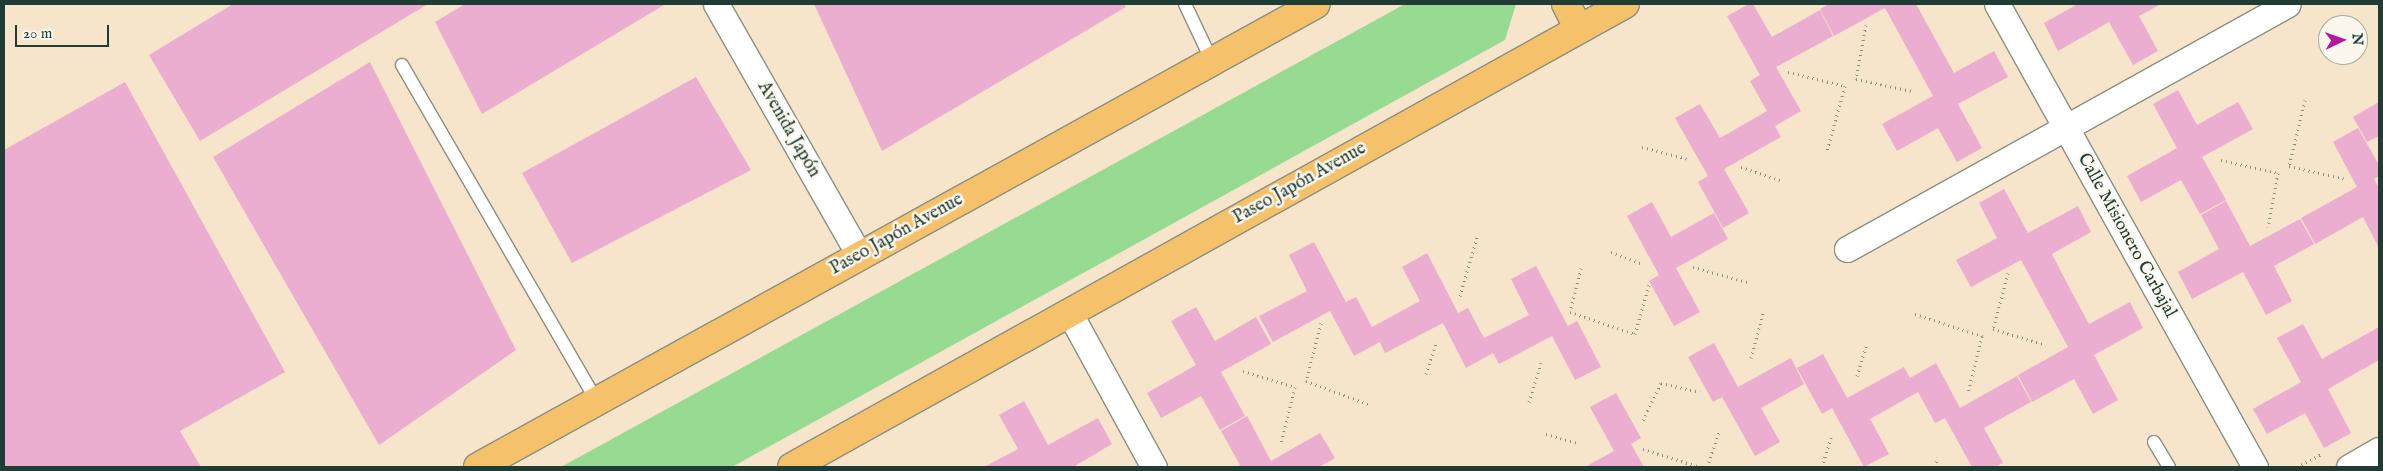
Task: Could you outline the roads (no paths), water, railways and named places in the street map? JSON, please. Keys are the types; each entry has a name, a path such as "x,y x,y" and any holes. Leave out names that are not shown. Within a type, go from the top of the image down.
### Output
{"main road":[{"name":"Paseo Japón Avenue","path":"478,467 1316,4"},
{"path":"1566,4 1580,29"},
{"name":"Paseo Japón Avenue","path":"792,467 1625,4"}],"street":[{"name":"Avenida Japón","path":"716,4 860,256"},
{"name":"Calle Misionero Carbajal","path":"1997,4 2255,467"},
{"path":"1847,249 2288,4"},
{"path":"1069,312 1154,467"},
{"path":"2349,467 2379,450"}],"lane":[{"path":"1185,4 1212,61"},
{"path":"402,65 597,402"},
{"path":"2154,442 2169,467"}]}
